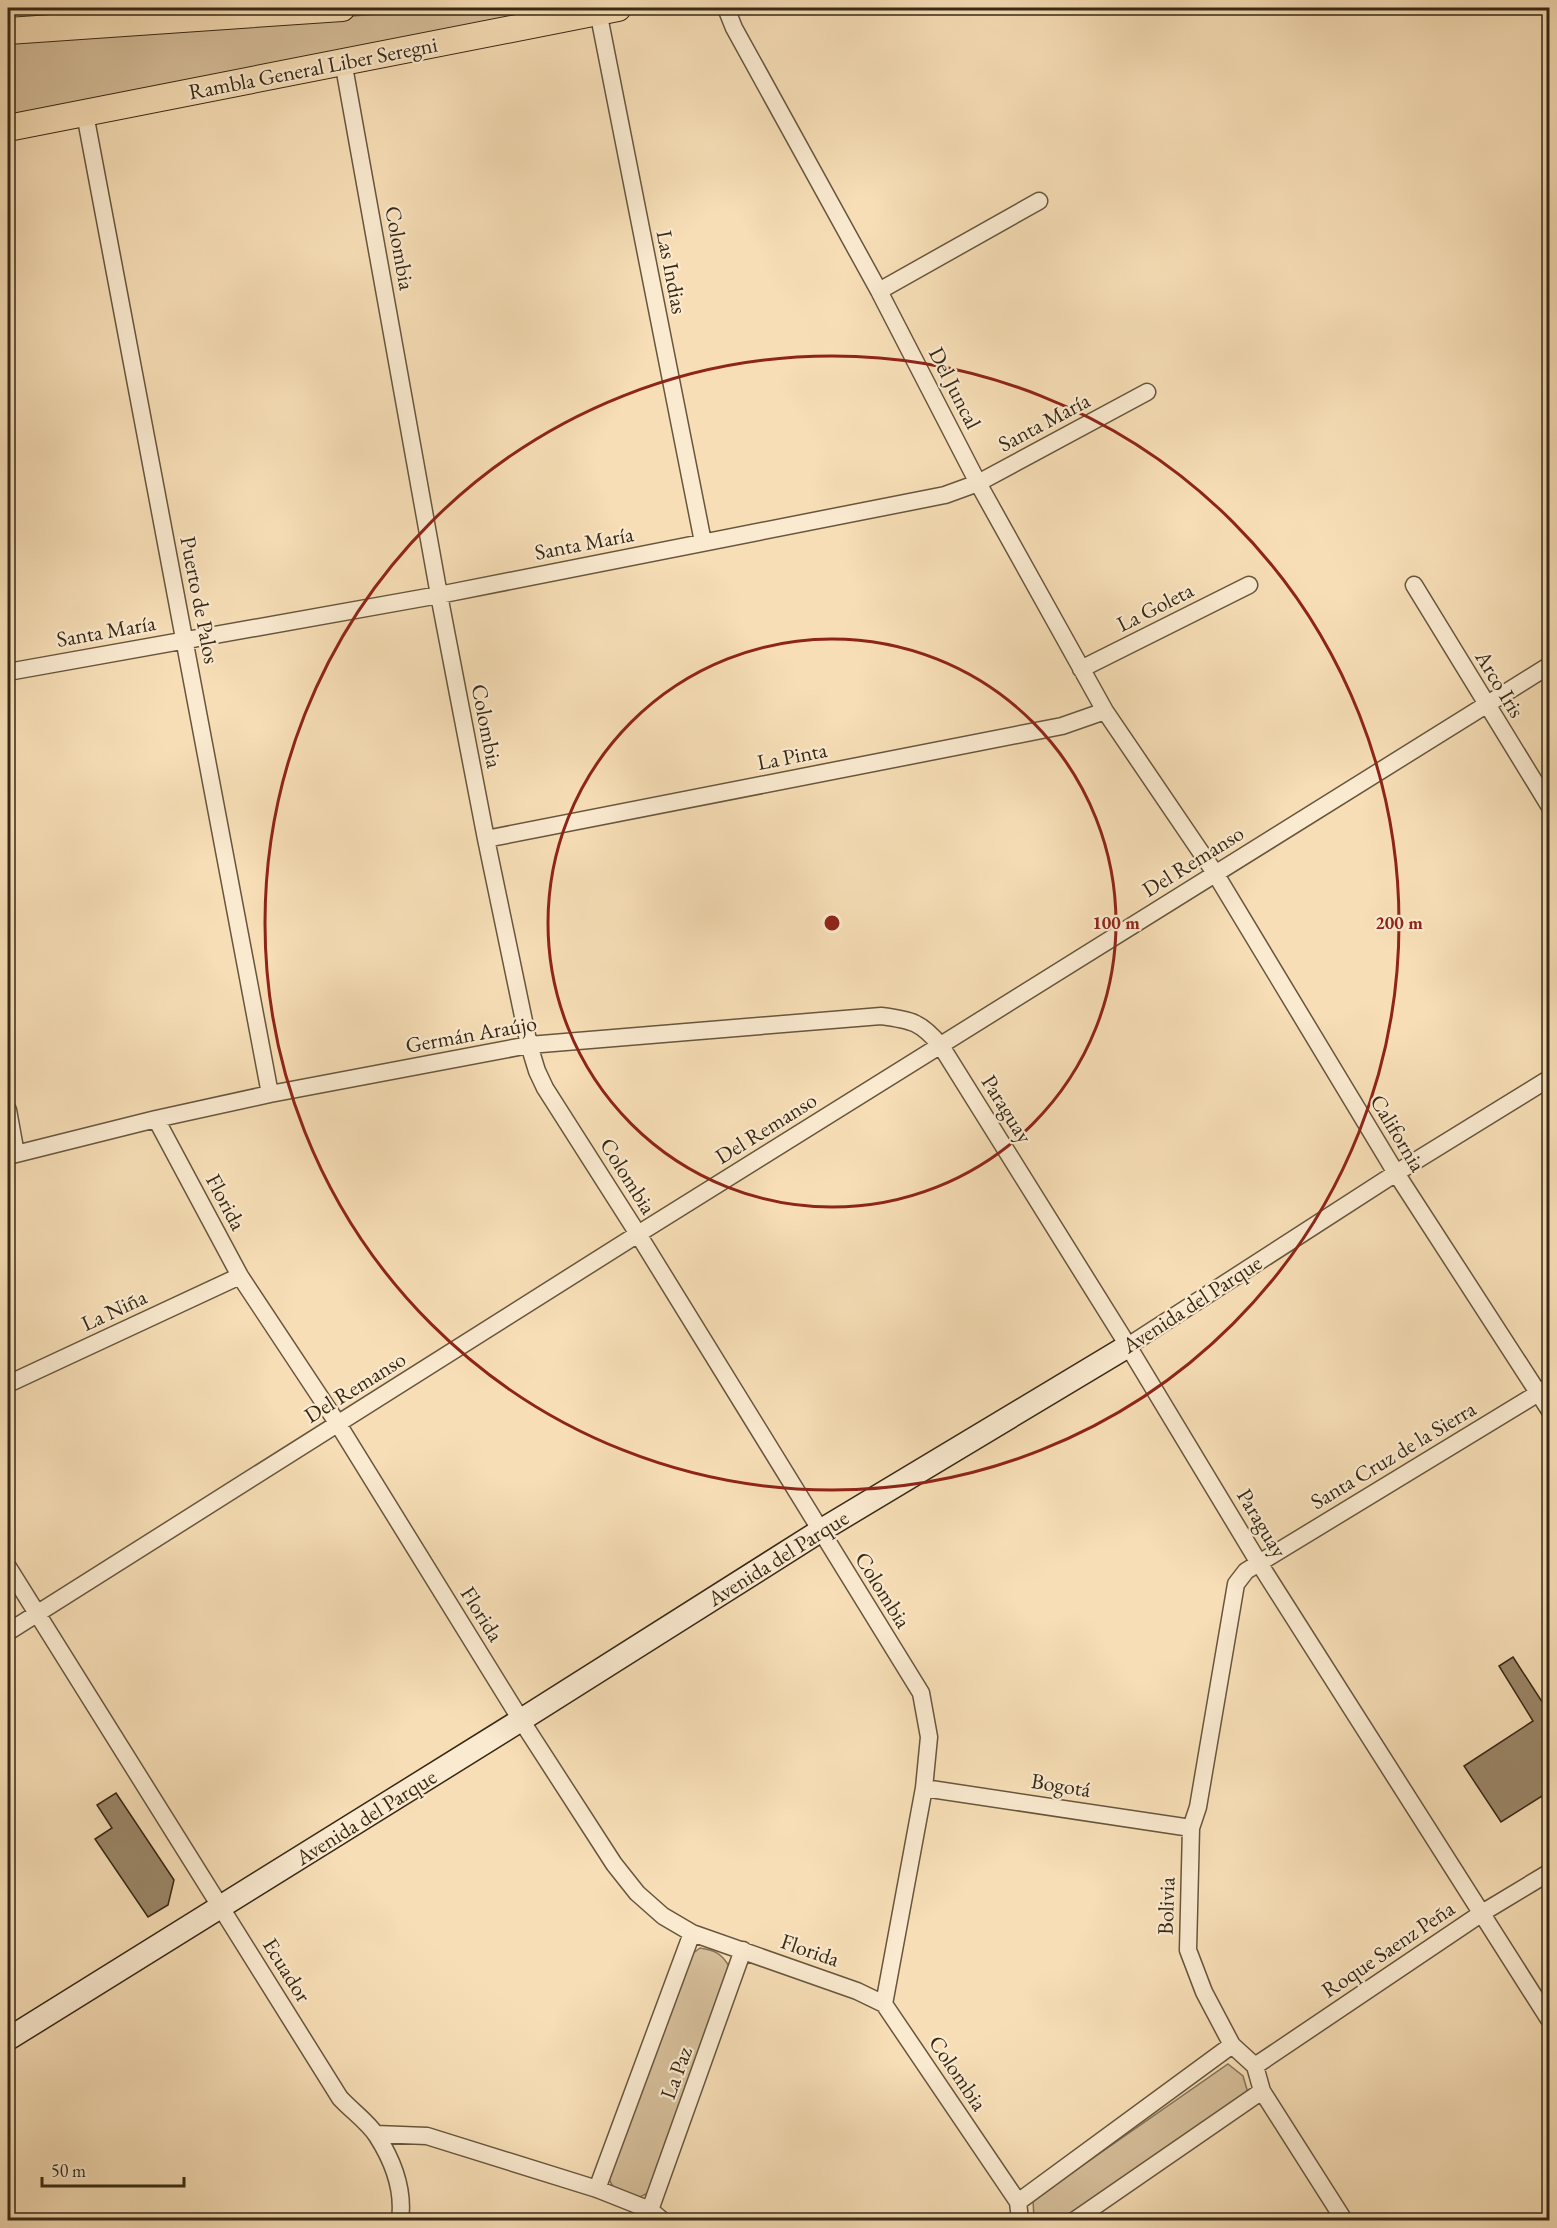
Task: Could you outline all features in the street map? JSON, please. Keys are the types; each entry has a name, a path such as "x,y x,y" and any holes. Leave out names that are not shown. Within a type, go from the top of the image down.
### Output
{"main road":[{"path":"8,31 342,8"},
{"name":"Rambla General Liber Seregni","path":"8,128 608,9"}],"street":[{"name":"Del Juncal","path":"726,8 734,28 879,291 978,483 1081,669 1105,711 1215,873"},
{"name":"Las Indias","path":"608,9 703,542"},
{"name":"Colombia","path":"343,61 439,595 486,838 529,1045 537,1071 545,1088 638,1234 921,1693 929,1737 924,1788 885,2004 1018,2202 1020,2220"},
{"name":"Puerto de Palos","path":"85,114 270,1094"},
{"path":"879,291 1039,201"},
{"name":"Santa María","path":"8,672 439,595 945,495 978,483 1147,393"},
{"name":"La Goleta","path":"1081,669 1249,585"},
{"name":"Arco Iris","path":"1414,585 1550,807"},
{"name":"Del Remanso","path":"8,1632 638,1234 1550,665"},
{"name":"La Pinta","path":"486,838 1062,726 1105,711"},
{"name":"California","path":"1215,873 1395,1173 1544,1389 1550,1411"},
{"name":"Germán Araújo","path":"12,1155 156,1119 270,1094 529,1045 881,1016 916,1023 930,1033 941,1046"},
{"name":"Paraguay","path":"941,1046 1128,1346 1259,1563 1550,2021"},
{"name":"Avenida del Parque","path":"8,2039 820,1531 1128,1346 1395,1173 1550,1078"},
{"path":"8,1110 12,1155"},
{"name":"Florida","path":"156,1119 240,1276 338,1424 521,1720 614,1864 638,1893 663,1916 692,1933 857,1991 885,2004"},
{"name":"La Niña","path":"8,1384 240,1276"},
{"name":"Santa Cruz de la Sierra","path":"1259,1563 1544,1389"},
{"name":"Bolivia","path":"1259,1563 1246,1571 1236,1584 1198,1806 1191,1828 1188,1950 1204,1992 1232,2044 1255,2067 1262,2091 1344,2220"},
{"name":"Ecuador","path":"8,1567 340,2098 376,2134 398,2182 402,2205 400,2220"},
{"name":"Bogotá","path":"924,1788 1191,1828"},
{"name":"Roque Saenz Peña","path":"1255,2067 1482,1913 1550,1872"},
{"name":"La Paz","path":"597,2189 692,1933"},
{"name":"La Paz","path":"656,2215 743,1950"},
{"path":"1018,2202 1232,2044"},
{"path":"1075,2220 1262,2091"},
{"path":"376,2134 427,2136 597,2189 656,2215"}],"shaded area":[{"path":"454,8 564,8 8,117 8,43"},
{"path":"700,1948 717,1953 729,1966 648,2193 640,2197 614,2188 608,2178 692,1954"},
{"path":"1228,2064 1243,2076 1248,2093 1061,2220 1034,2219 1033,2200"}],"building":[{"path":"1513,1657 1548,1711 1550,1710 1550,1791 1501,1822 1464,1766 1533,1721 1499,1666"},
{"path":"116,1793 174,1880 168,1905 148,1917 95,1839 112,1828 97,1805"}]}
